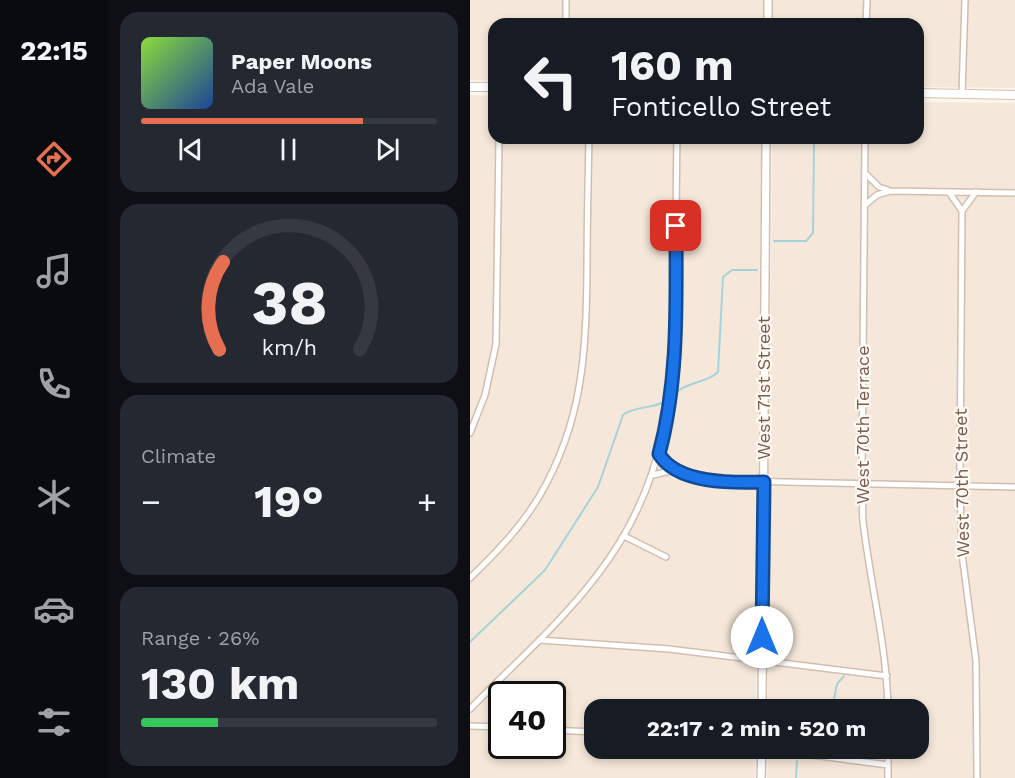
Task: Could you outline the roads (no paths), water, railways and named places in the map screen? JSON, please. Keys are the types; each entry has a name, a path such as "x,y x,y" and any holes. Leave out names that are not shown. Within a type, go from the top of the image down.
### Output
{"main road":[{"path":"470,87 488,87"},
{"path":"924,93 1016,95"}],"street":[{"path":"566,0 566,18"},
{"path":"768,0 768,18"},
{"path":"866,18 867,0"},
{"path":"962,94 965,0"},
{"path":"470,433 485,395 496,344 499,144"},
{"path":"470,578 519,525 540,496 557,464 575,413 583,376 586,339 588,144"},
{"path":"470,709 585,590 624,536 653,475 669,413 674,368 677,144"},
{"name":"West 71st Street","path":"762,699 766,144"},
{"name":"West 70th Terrace","path":"865,144 862,471 865,484 862,494 863,520 880,617 888,699"},
{"path":"865,172 879,187 890,190 1016,193"},
{"path":"865,206 877,195 890,190"},
{"path":"949,192 962,211 976,192"},
{"name":"West 70th Street","path":"962,211 960,468 964,486 960,494 960,530 976,661 977,778"},
{"path":"659,454 674,470"},
{"path":"653,475 674,470 713,479 764,482 1016,487"},
{"path":"624,536 666,557"},
{"path":"539,640 669,649 887,676"},
{"path":"470,726 488,727"},
{"path":"566,731 584,732"},
{"path":"760,759 761,778"},
{"path":"840,759 888,765"},
{"path":"888,759 888,778"}],"waterway":[{"path":"774,241 806,241 813,233 814,144"},
{"path":"678,391 714,376 718,372 723,277 732,270 757,270"},
{"path":"470,642 545,570 598,487 623,415 632,410 664,402"},
{"path":"834,699 837,684 844,676"},
{"path":"796,778 797,761"}]}
